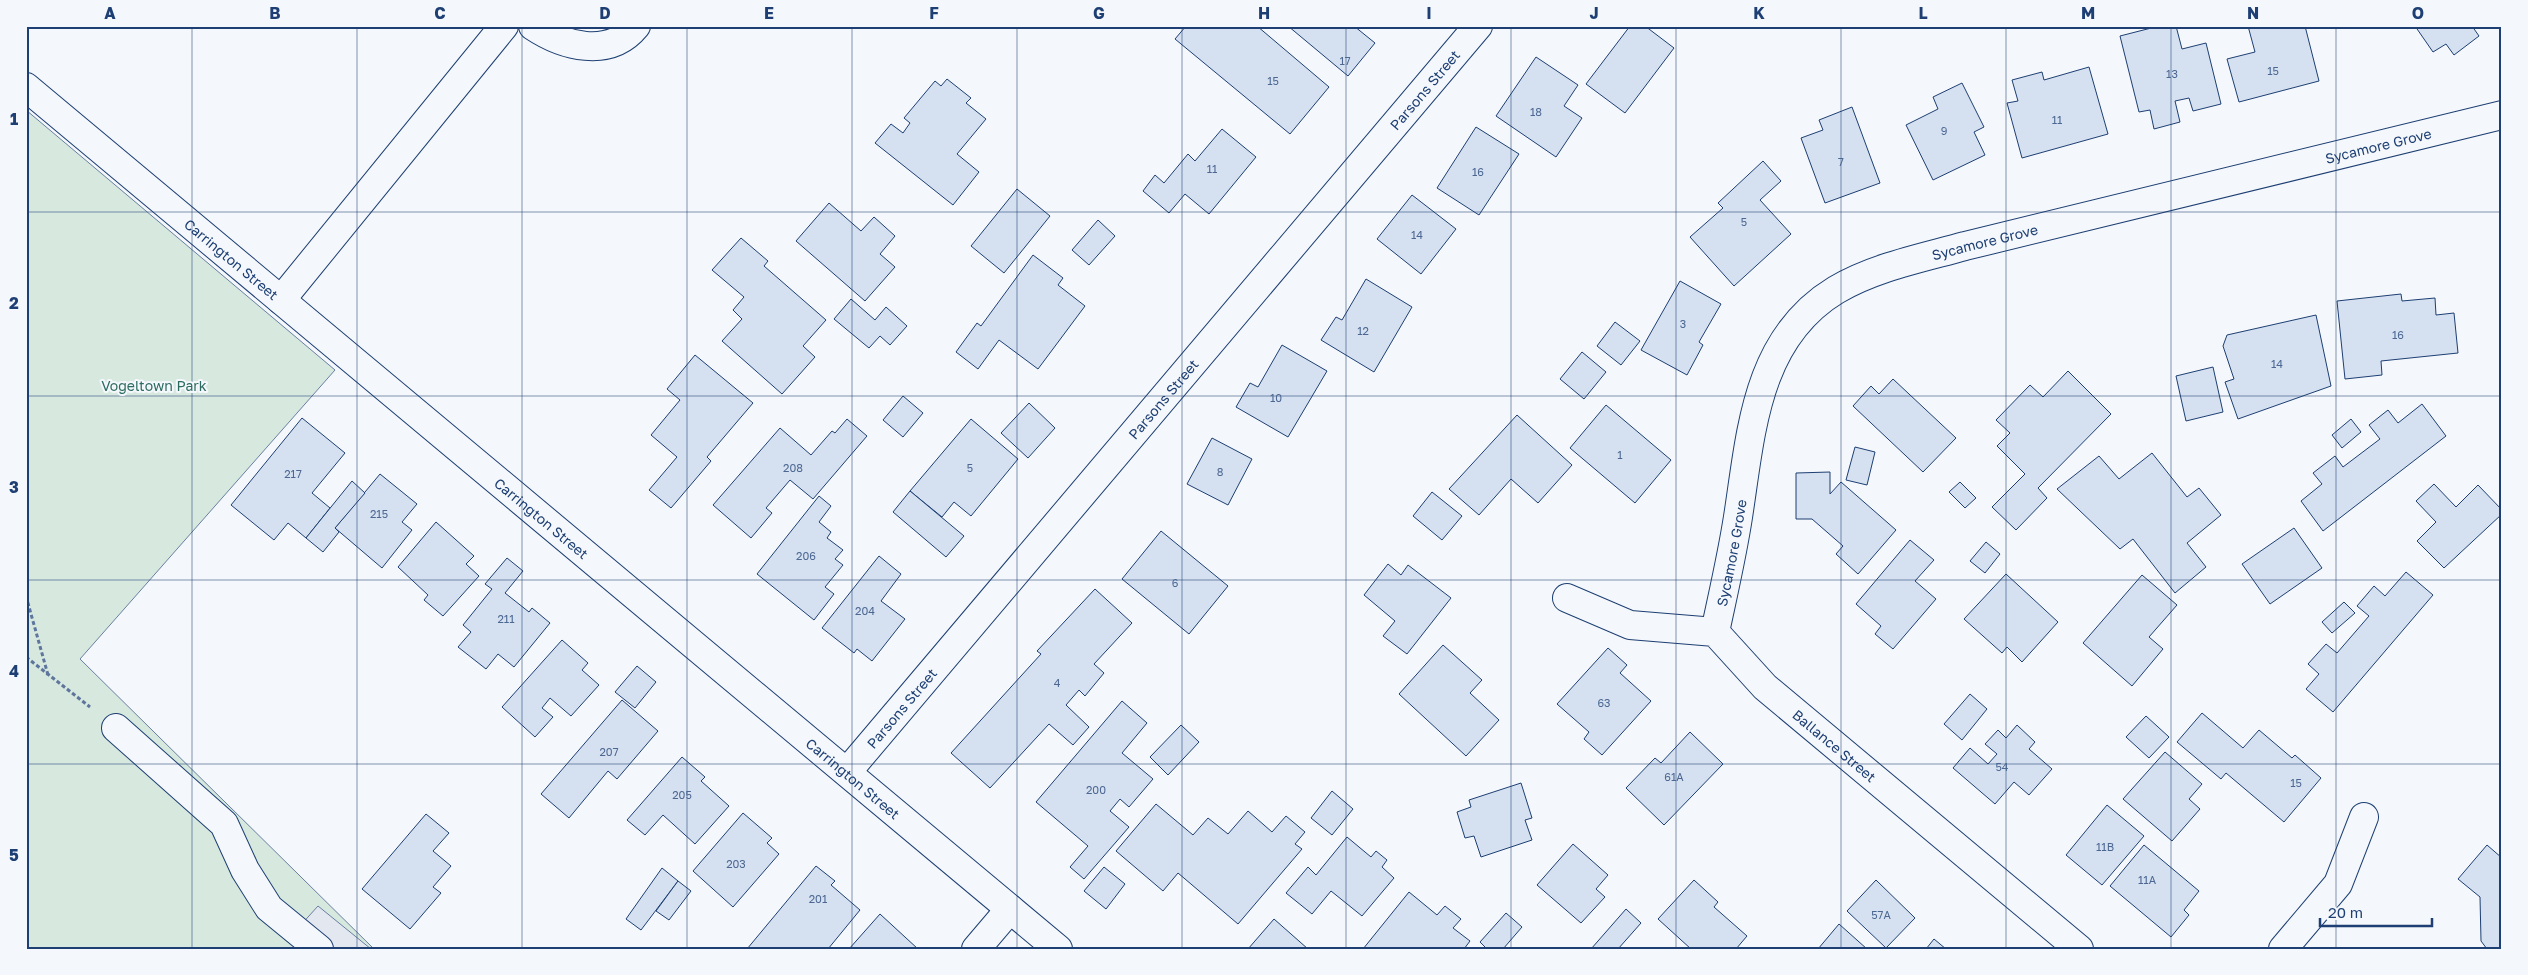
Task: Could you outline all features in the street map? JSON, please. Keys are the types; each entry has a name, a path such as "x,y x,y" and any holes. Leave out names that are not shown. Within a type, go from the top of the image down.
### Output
{"street":[{"path":"281,300 504,26"},
{"path":"533,26 551,39 583,48 609,44 632,32 636,26"},
{"name":"Parsons Street","path":"847,772 1478,26"},
{"name":"Carrington Street","path":"26,86 1058,949"},
{"name":"Sycamore Grove","path":"1715,632 1732,558 1756,407 1772,360 1801,318 1836,290 1891,266 1965,246 2502,115"},
{"path":"1567,598 1630,625 1715,632"},
{"name":"Ballance Street","path":"1715,632 1764,687 2079,949"},
{"path":"116,728 224,824 245,870 269,908 319,949"},
{"path":"2283,949 2338,884 2364,817"},
{"path":"976,949 1010,908"}],"path":[{"path":"26,596 48,675"},
{"path":"26,657 116,728"}],"green space":[{"name":"Vogeltown Park","path":"26,110 335,370 80,659 374,949 26,949"}],"shaded area":[{"path":"318,906 371,949 303,949 289,938"}],"building":[{"path":"1186,26 1257,26 1329,87 1290,134 1175,39"},
{"path":"1288,26 1354,26 1375,43 1348,76"},
{"path":"1630,26 1645,26 1674,48 1625,113 1586,84"},
{"path":"2159,26 2176,26 2182,49 2206,43 2221,104 2193,111 2189,98 2175,101 2180,122 2154,129 2150,110 2139,112 2120,36"},
{"path":"2248,26 2305,26 2319,81 2239,102 2227,59 2255,52"},
{"path":"2415,26 2472,26 2479,36 2454,55 2446,44 2433,52"},
{"path":"1536,57 1578,85 1564,106 1582,118 1556,157 1496,116"},
{"path":"2089,67 2108,134 2022,158 2007,103 2018,101 2012,80 2042,72 2044,80"},
{"path":"947,79 971,98 966,103 986,119 957,154 979,172 953,205 875,143 891,124 903,133 910,123 904,118 935,81 941,86"},
{"path":"1962,83 1984,127 1974,132 1985,155 1933,180 1906,125 1938,109 1933,97"},
{"path":"1852,107 1880,183 1825,203 1801,138 1823,130 1819,120"},
{"path":"1476,127 1519,154 1479,215 1437,188"},
{"path":"1222,129 1256,157 1209,214 1185,194 1169,213 1143,191 1155,175 1164,183 1188,154 1195,161"},
{"path":"1763,161 1781,181 1760,200 1791,234 1734,286 1690,237 1723,208 1718,203"},
{"path":"1017,189 1050,216 1004,273 971,246"},
{"path":"1412,195 1456,229 1421,274 1377,239"},
{"path":"829,203 861,231 874,217 895,236 880,254 895,267 865,301 796,241"},
{"path":"1098,220 1115,236 1089,265 1072,250"},
{"path":"741,238 768,261 764,266 826,320 803,346 815,357 782,394 722,341 742,319 733,310 744,297 712,270"},
{"path":"1033,255 1063,278 1058,285 1085,306 1038,369 999,340 978,369 956,352 977,323 981,326"},
{"path":"1366,279 1412,307 1374,372 1321,340 1336,317 1342,320"},
{"path":"1680,281 1721,304 1699,342 1703,345 1687,375 1641,350"},
{"path":"2401,294 2402,301 2435,298 2436,315 2454,313 2458,353 2381,361 2382,375 2345,379 2337,301"},
{"path":"851,299 875,320 886,307 907,326 890,345 880,336 869,348 834,319"},
{"path":"2316,315 2331,386 2238,419 2225,382 2234,379 2223,346 2227,335"},
{"path":"1615,322 1640,341 1621,365 1597,346"},
{"path":"1282,345 1327,371 1288,437 1236,407 1250,383 1258,387"},
{"path":"1582,352 1606,372 1584,399 1560,379"},
{"path":"695,355 753,403 707,457 711,461 671,508 649,490 677,457 651,435 680,400 667,389"},
{"path":"2213,367 2223,412 2186,421 2176,376"},
{"path":"2068,371 2111,414 2038,488 2047,498 2016,530 1992,507 2025,474 1997,446 2010,433 1996,420 2030,385 2043,397"},
{"path":"1893,379 1956,438 1923,472 1853,406 1871,386 1879,394"},
{"path":"903,396 923,413 903,437 883,420"},
{"path":"1029,403 1055,428 1028,458 1001,433"},
{"path":"2422,404 2446,436 2323,531 2301,501 2322,484 2313,473 2335,456 2343,467 2380,439 2369,425 2388,410 2398,423"},
{"path":"1606,405 1671,460 1635,503 1570,448"},
{"path":"1517,415 1572,465 1538,503 1511,479 1479,515 1449,489"},
{"path":"302,418 345,453 312,493 330,508 306,538 288,523 274,540 231,505"},
{"path":"847,419 867,436 813,499 790,480 766,508 772,513 751,538 713,505 780,428 811,455 832,431 835,433"},
{"path":"971,419 1018,459 971,516 954,502 942,517 910,491"},
{"path":"2351,419 2361,432 2342,448 2332,435"},
{"path":"1212,438 1252,459 1228,505 1187,484"},
{"path":"1855,447 1875,452 1867,485 1846,480"},
{"path":"2152,453 2187,497 2199,488 2221,515 2187,543 2206,567 2175,593 2133,539 2120,549 2057,489 2099,456 2119,479"},
{"path":"1830,472 1830,494 1841,482 1896,530 1858,574 1836,554 1843,546 1812,519 1796,519 1796,473"},
{"path":"380,474 417,504 402,522 412,530 382,568 335,528"},
{"path":"352,481 365,493 335,528 339,532 323,552 306,538"},
{"path":"1960,482 1976,498 1965,508 1949,492"},
{"path":"2434,484 2456,507 2478,485 2502,510 2502,514 2444,568 2417,541 2436,522 2416,501"},
{"path":"910,491 964,536 946,557 893,512"},
{"path":"1432,492 1462,516 1442,540 1413,516"},
{"path":"819,496 831,506 819,522 831,532 827,538 843,550 835,559 843,565 825,587 834,594 814,620 757,574"},
{"path":"436,522 474,556 466,564 479,576 443,616 424,600 428,595 398,567"},
{"path":"2294,528 2322,568 2270,604 2242,564"},
{"path":"1161,531 1228,586 1189,634 1122,579"},
{"path":"1910,540 1934,560 1915,581 1936,599 1893,649 1875,634 1881,626 1856,604"},
{"path":"1986,542 2000,554 1985,573 1970,561"},
{"path":"879,556 901,574 881,601 905,619 872,661 857,649 854,653 822,628"},
{"path":"507,558 523,571 505,593 529,612 532,608 550,623 514,667 498,654 486,669 458,647 471,632 463,625 492,589 485,584"},
{"path":"1388,564 1401,575 1408,565 1451,598 1407,654 1383,636 1395,621 1364,595"},
{"path":"2406,572 2433,595 2333,712 2306,689 2319,674 2308,664 2326,644 2337,653 2369,616 2357,606 2374,586 2385,596"},
{"path":"2006,574 2058,622 2022,662 2007,647 2002,653 1964,619"},
{"path":"2142,575 2177,605 2149,637 2163,649 2132,686 2083,643"},
{"path":"1095,589 1132,623 1094,664 1104,673 1085,696 1079,690 1066,705 1089,727 1073,745 1049,724 990,788 951,753 1041,654 1037,651"},
{"path":"2344,602 2355,613 2332,633 2322,622"},
{"path":"562,640 588,663 582,670 599,685 571,716 550,698 542,708 553,717 535,737 502,707"},
{"path":"1443,645 1482,680 1470,693 1499,720 1466,756 1399,694"},
{"path":"1608,648 1627,665 1620,673 1651,701 1602,755 1584,739 1589,732 1557,704"},
{"path":"637,666 656,682 635,708 615,692"},
{"path":"1970,694 1987,709 1962,740 1944,724"},
{"path":"622,700 658,731 617,779 608,771 569,818 541,794"},
{"path":"1122,701 1147,723 1122,753 1153,779 1129,807 1120,799 1110,811 1129,827 1084,879 1070,867 1088,846 1036,802"},
{"path":"2202,713 2243,748 2259,730 2292,758 2295,755 2321,778 2284,822 2226,773 2221,779 2177,742"},
{"path":"2146,716 2169,737 2149,758 2126,737"},
{"path":"1181,725 1199,742 1168,775 1150,757"},
{"path":"2017,725 2035,742 2029,749 2052,769 2029,795 2014,782 1995,804 1953,768 1970,748 1988,764 1997,754 1985,744 1998,730 2006,738"},
{"path":"1690,732 1723,764 1664,825 1626,788 1655,758 1661,763"},
{"path":"2165,752 2202,784 2189,799 2200,809 2172,841 2123,799"},
{"path":"682,757 705,777 701,781 729,806 695,844 663,815 645,835 627,820"},
{"path":"1521,783 1532,818 1525,820 1532,840 1481,857 1474,836 1465,838 1457,812 1471,807 1469,800"},
{"path":"1332,791 1353,809 1332,835 1311,818"},
{"path":"1156,804 1193,835 1208,818 1228,834 1248,811 1272,832 1286,816 1305,832 1295,844 1302,849 1238,924 1178,873 1163,891 1116,851"},
{"path":"2107,805 2144,836 2102,885 2066,855"},
{"path":"743,813 772,838 767,843 779,854 733,907 693,871"},
{"path":"426,814 449,833 433,851 451,866 433,887 441,893 410,929 362,889"},
{"path":"1347,837 1371,857 1376,851 1387,860 1382,867 1394,878 1362,916 1331,891 1312,914 1286,893 1308,867 1316,875"},
{"path":"1573,844 1608,875 1596,889 1605,897 1581,923 1537,885"},
{"path":"2144,845 2199,891 2184,910 2189,915 2171,937 2110,886"},
{"path":"2487,845 2502,858 2502,949 2487,949 2481,941 2480,897 2458,879"},
{"path":"816,866 835,881 831,885 860,910 828,949 747,949"},
{"path":"1104,867 1125,884 1106,909 1084,891"},
{"path":"662,868 678,881 641,930 626,919"},
{"path":"1694,880 1718,902 1714,907 1747,936 1736,949 1691,949 1658,919"},
{"path":"1876,880 1915,918 1886,948 1847,911"},
{"path":"678,881 691,891 669,920 656,911"},
{"path":"1409,892 1437,915 1445,906 1461,919 1453,928 1470,941 1464,949 1363,949"},
{"path":"1626,909 1641,923 1618,949 1591,949"},
{"path":"1506,913 1522,927 1503,949 1487,949 1480,942"},
{"path":"880,914 918,949 849,949"},
{"path":"1274,919 1308,949 1248,949"},
{"path":"1839,924 1867,949 1818,949"},
{"path":"1934,939 1946,949 1926,949"}]}
